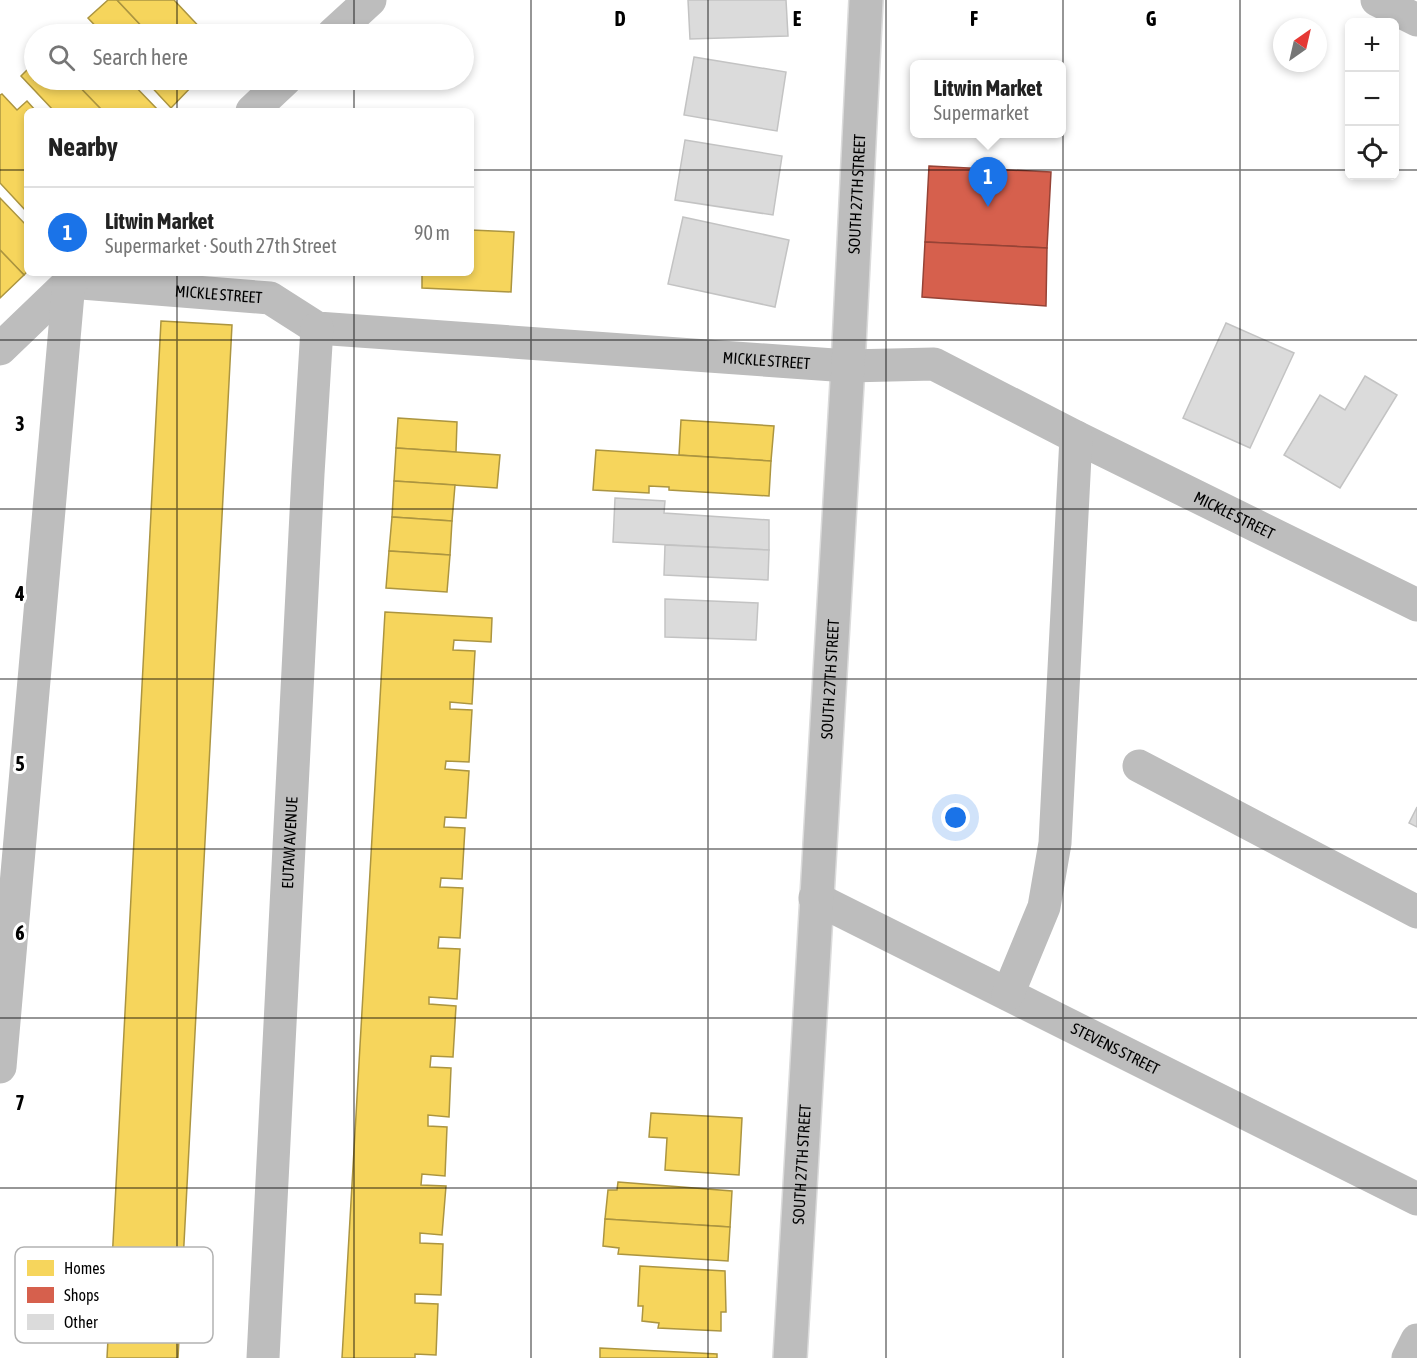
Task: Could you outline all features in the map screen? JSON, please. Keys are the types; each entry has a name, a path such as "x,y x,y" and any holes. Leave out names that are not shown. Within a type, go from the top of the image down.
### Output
{"street":[{"path":"344,24 370,0"},
{"name":"SOUTH 27TH STREET","path":"790,1358 815,898 848,366 866,0"},
{"path":"1377,0 1417,20"},
{"path":"255,108 274,90"},
{"path":"0,349 74,278"},
{"path":"0,1067 74,278"},
{"name":"MICKLE STREET","path":"74,278 270,298 317,328 848,366 934,364 1076,437 1417,605"},
{"name":"EUTAW AVENUE","path":"263,1358 317,328"},
{"path":"1008,994 1044,907 1055,843 1076,437"},
{"path":"1139,766 1417,912"},
{"name":"STEVENS STREET","path":"815,898 1417,1199"},
{"path":"1408,1358 1417,1340"}],"building: Homes":[{"path":"108,0 117,0 140,24 94,24 88,18"},
{"path":"117,0 174,0 197,24 140,24"},
{"path":"34,90 83,90 100,108 51,108"},
{"path":"83,90 139,90 156,108 100,108"},
{"path":"154,90 188,90 171,108"},
{"path":"2,94 17,110 27,101 33,108 24,108 24,209 0,183 0,95"},
{"path":"0,198 24,223 24,275 0,250"},
{"path":"474,230 514,232 511,292 422,288 422,276 474,276"},
{"path":"0,250 24,275 0,298"},
{"path":"161,321 232,325 184,1247 113,1247"},
{"path":"398,418 457,422 456,452 396,448"},
{"path":"681,420 774,426 771,461 679,455"},
{"path":"396,448 500,455 497,488 394,481"},
{"path":"596,450 771,461 769,496 669,490 669,487 649,486 649,493 593,490"},
{"path":"394,481 455,485 452,521 392,517"},
{"path":"392,517 452,521 450,555 389,551"},
{"path":"389,551 450,555 447,592 386,588"},
{"path":"385,612 492,618 491,642 454,640 453,650 475,651 472,704 450,702 450,709 472,710 469,762 446,761 445,769 469,771 466,818 445,817 444,827 465,828 462,879 441,878 440,887 463,888 460,938 439,937 438,948 460,949 457,999 429,997 429,1004 456,1006 453,1057 431,1056 430,1067 451,1068 449,1117 428,1115 428,1126 447,1127 445,1176 422,1174 421,1185 446,1186 442,1235 420,1233 420,1243 443,1244 441,1295 415,1294 415,1303 438,1304 436,1355 415,1354 415,1358 342,1358"},
{"path":"651,1113 742,1118 739,1175 665,1170 667,1138 649,1137"},
{"path":"618,1182 732,1191 730,1227 605,1219 608,1190 617,1190"},
{"path":"605,1219 730,1227 728,1261 618,1254 619,1248 603,1246"},
{"path":"640,1266 725,1271 726,1312 721,1312 721,1331 658,1328 659,1323 642,1321 643,1306 638,1306"},
{"path":"108,1343 179,1343 178,1358 107,1358"},
{"path":"600,1348 717,1354 717,1358 600,1358"}],"building: Shops":[{"path":"929,166 1051,172 1047,248 925,242"},
{"path":"925,242 1047,248 1046,306 922,297"}],"building: Other":[{"path":"688,0 786,0 788,36 690,39"},
{"path":"694,57 786,72 777,131 684,115"},
{"path":"685,140 782,156 773,215 675,200"},
{"path":"683,217 789,240 775,307 668,284"},
{"path":"1226,323 1294,353 1250,448 1183,418"},
{"path":"1365,376 1397,395 1340,488 1284,455 1320,395 1345,410"},
{"path":"615,498 665,501 664,513 769,520 769,550 613,542"},
{"path":"665,545 769,550 768,580 664,575"},
{"path":"665,599 758,603 756,640 665,637"},
{"path":"1417,807 1417,827 1409,823"}],"place":[{"name":"Litwin Market","path":"988,207"}]}
